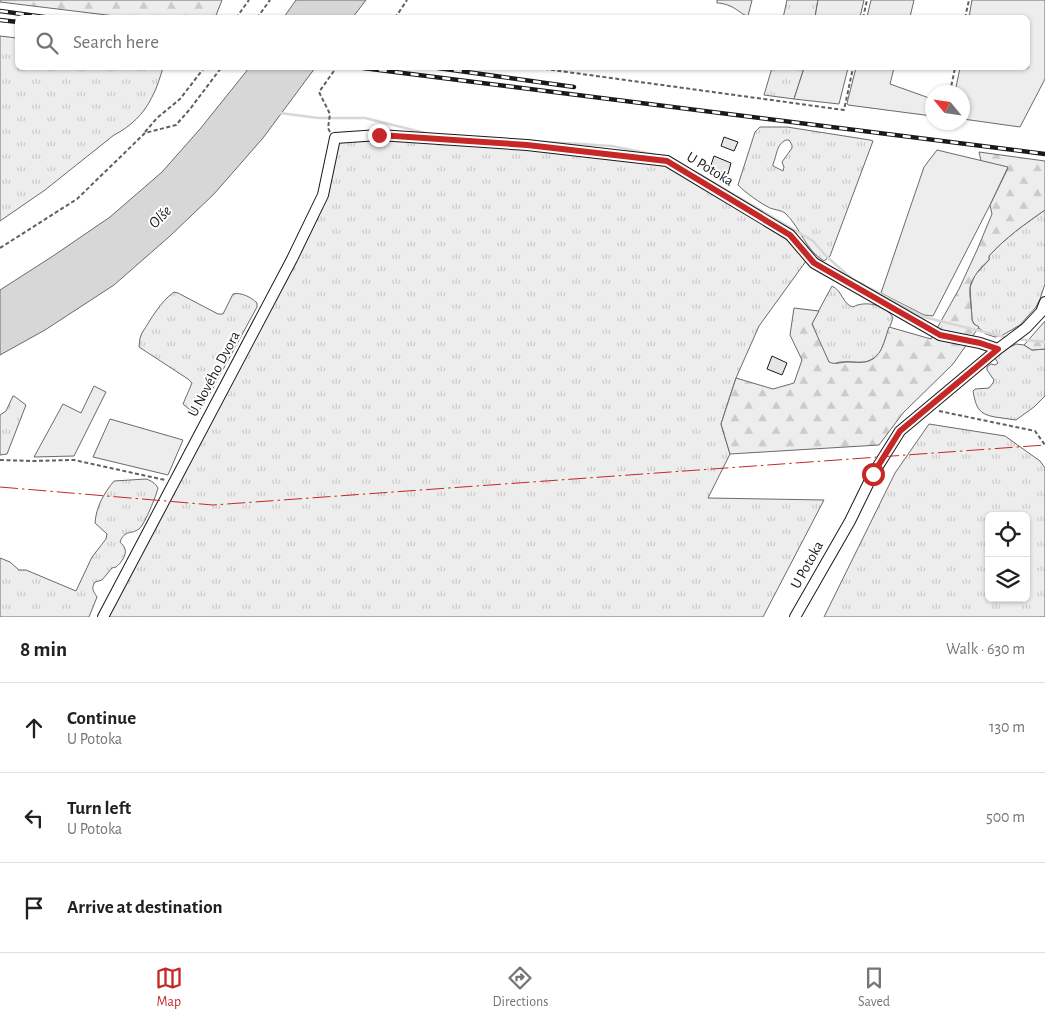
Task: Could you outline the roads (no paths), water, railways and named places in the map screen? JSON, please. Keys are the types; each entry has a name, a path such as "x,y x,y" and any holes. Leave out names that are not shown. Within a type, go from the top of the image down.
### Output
{"street":[{"name":"U Potoka","path":"335,138 379,135 517,144 667,161 790,235 814,263 940,335 980,343 998,349"},
{"name":"U Nového Dvora","path":"103,617 292,259 323,195 335,138"},
{"name":"U Potoka","path":"795,617 850,521 873,474 900,431 1026,328 1041,312 1045,302"}],"water":[{"path":"296,0 366,0 355,15 285,15"},
{"name":"Olše","path":"247,70 314,70 263,138 214,194 170,236 114,285 45,330 0,355 0,290 110,217 162,172 200,129"}],"waterway":[{"path":"280,113 318,118 365,118 425,133"},
{"path":"532,141 612,146 656,155"},
{"path":"699,174 813,241 826,256 851,278 924,317 1008,338"},
{"path":"1016,339 1045,342"}],"railway":[{"path":"0,11 29,15"},
{"path":"0,20 15,22"},
{"path":"379,70 1045,154"},
{"path":"452,70 574,87"}]}
